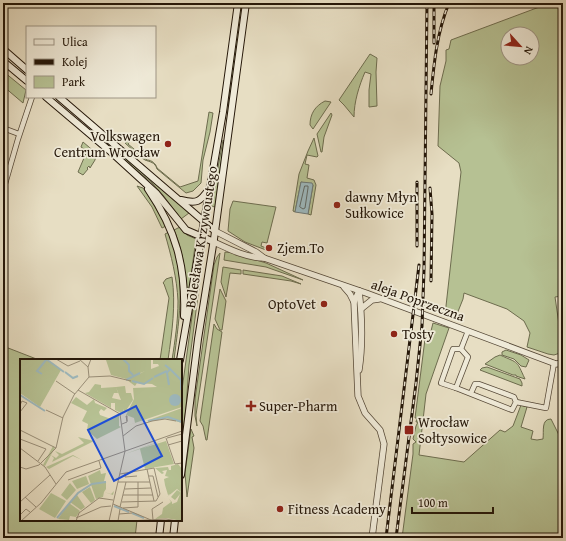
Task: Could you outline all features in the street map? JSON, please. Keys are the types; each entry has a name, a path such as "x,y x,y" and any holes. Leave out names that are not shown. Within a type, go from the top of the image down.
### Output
{"main road":[{"name":"Bolesława Krzywoustego","path":"180,359 200,236 211,186 225,102 238,3"},
{"name":"Bolesława Krzywoustego","path":"182,467 198,339 214,242 246,3"},
{"path":"3,49 26,69"},
{"path":"3,61 26,80"},
{"path":"47,98 111,152 161,198 186,230 214,242"},
{"path":"60,98 215,231"},
{"path":"143,182 162,210 174,238 179,256 184,295 183,338"},
{"path":"180,200 190,203 198,201 203,198 211,186"},
{"path":"159,538 161,521"},
{"path":"173,538 175,521"}],"street":[{"path":"3,191 19,134 32,98"},
{"path":"3,128 19,134"},
{"name":"aleja Poprzeczna","path":"215,231 256,252 264,258 382,299 554,363 563,364"},
{"name":"aleja Poprzeczna","path":"214,242 246,255 256,258 264,258"},
{"path":"342,286 347,290 354,302"},
{"path":"359,291 354,302 355,356 358,378 358,396 364,413 380,430 384,441 384,452 372,538"},
{"path":"358,378 361,356 362,308 359,291"},
{"path":"362,308 372,300 382,299"},
{"path":"461,349 468,331"},
{"path":"456,388 468,357 461,349 453,349 441,383 512,410 516,402"},
{"path":"516,402 546,408 554,363"},
{"path":"471,394 475,384 479,384 514,397 516,402"}],"green space":[{"path":"240,3 243,3 227,121 232,61"},
{"path":"550,3 563,3 563,255 560,258 562,296 555,297 563,352 554,355 527,347 530,333 524,321 507,309 464,293 455,319 445,315 461,172 459,163 438,146 440,86 446,61 446,50 449,49 451,40"},
{"path":"370,54 377,58 377,106 369,107 371,74 365,72 357,94 354,117 339,100"},
{"path":"4,72 26,90 23,103 3,86"},
{"path":"325,101 331,102 313,129 310,125 312,114 318,105"},
{"path":"209,112 213,113 203,160 201,183 193,191 186,193 157,169 154,164 142,158 125,143 130,139 131,140 128,144 147,160 154,162 157,168 180,187 198,181"},
{"path":"331,113 332,115 324,137 321,152 317,134"},
{"path":"314,138 318,156 307,155 305,164 309,165 307,178 314,180 316,185 311,215 308,214 313,185 301,182 295,212 293,211 299,174"},
{"path":"223,140 224,141 215,207 211,206"},
{"path":"106,141 189,213 181,219 152,183 104,143"},
{"path":"83,142 96,153 95,160 90,168 89,166 87,168 88,169 83,175 78,172 87,151 81,147"},
{"path":"137,186 143,188 147,193 166,226 162,228 152,207"},
{"path":"233,201 276,207 267,243 262,242 261,246 266,248 266,250 245,242 228,231 230,209"},
{"path":"180,227 187,235 196,239 188,297 183,260 174,230"},
{"path":"169,232 178,265 180,280 180,311 174,359 172,359 177,323 178,301 175,275 165,234"},
{"path":"203,246 182,439 182,390 201,251"},
{"path":"225,252 234,253 266,263 303,280 266,267 224,260"},
{"path":"220,253 196,415 197,426 195,416 195,399 214,265"},
{"path":"223,267 241,270 241,274 230,273 226,297 221,282"},
{"path":"243,270 282,276 301,284 291,281 243,274"},
{"path":"172,277 174,308 168,359 160,359 169,298 163,283 166,279"},
{"path":"220,289 226,301 222,330 220,330 215,319"},
{"path":"433,323 449,328 426,394 419,455 464,462 500,430 505,432 513,426 521,405 527,407 521,427 533,431 531,439 543,439 544,423 551,419 563,443 563,538 402,538 413,444 416,442 413,439 418,422 416,422 417,418 415,418 426,331 431,331"},
{"path":"214,324 217,329 222,332 206,440 203,426 200,421"},
{"path":"3,346 36,359 20,359 20,521 137,521 135,538 3,538"},
{"path":"506,350 521,355 529,360 526,367 521,366 514,359 502,355 502,352"},
{"path":"500,355 517,363 525,379 485,364"},
{"path":"487,367 520,379 522,386 480,370"},
{"path":"191,429 194,436 192,437 194,448 187,497 185,473"}],"water":[{"path":"301,182 312,183 313,185 308,214 295,212"}],"railway":[{"path":"396,538 422,326 427,3"},
{"path":"434,3 434,43"},
{"path":"431,94 439,36 449,3"},
{"path":"417,182 417,246"},
{"path":"430,188 432,214 431,281"},
{"path":"386,538 419,265"}],"place":[{"name":"Volkswagen Centrum Wrocław","path":"168,144"},
{"name":"dawny Młyn Sułkowice","path":"337,205"},
{"name":"Zjem.To","path":"269,248"},
{"name":"OptoVet","path":"324,304"},
{"name":"Tosty","path":"394,334"},
{"name":"Super-Pharm","path":"251,406"},
{"name":"Wrocław Sołtysowice","path":"409,430"},
{"name":"Fitness Academy","path":"280,509"}]}
